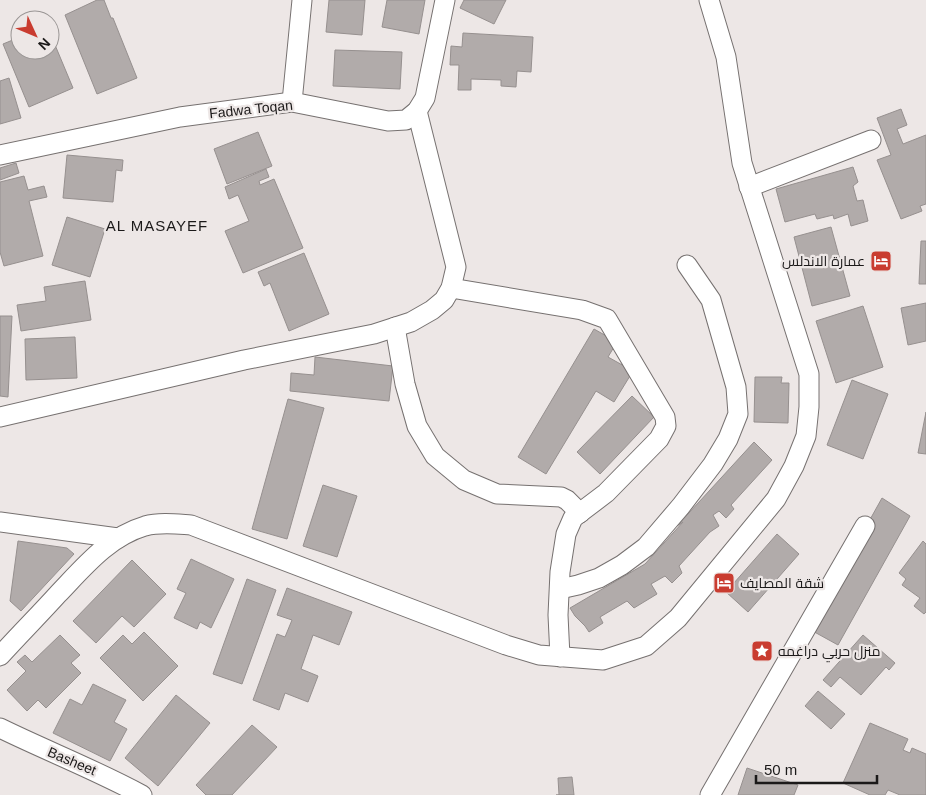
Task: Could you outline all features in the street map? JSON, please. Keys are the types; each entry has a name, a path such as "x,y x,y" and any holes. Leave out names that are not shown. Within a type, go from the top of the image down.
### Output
{"street":[{"path":"292,102 302,0"},
{"path":"0,417 244,360 374,334 411,322 432,310 444,300 451,288 456,267 417,111 425,98 445,0"},
{"path":"0,656 91,559 111,542 127,532 147,525 169,523 191,525 539,656 603,660 646,646 662,633 678,618 776,499 794,466 806,436 810,407 809,374 742,163 726,57 709,0"},
{"name":"Fadwa Toqan","path":"0,156 180,117 292,102 388,121 406,120 417,111"},
{"path":"750,187 871,140"},
{"path":"560,589 599,578 622,566 646,547 713,464 728,439 738,414 736,387 711,300 687,264"},
{"path":"451,288 582,310 607,319 665,417 666,426 659,438 606,493 573,518 566,534 560,572 560,657"},
{"path":"395,327 405,384 417,426 435,456 464,480 497,494 561,497 567,500 580,514"},
{"path":"0,522 118,538"},
{"path":"710,795 865,526"},
{"name":"Basheet","path":"0,728 105,775 142,795"}],"building":[{"path":"97,0 104,0 137,78 97,94 65,15"},
{"path":"329,0 365,0 362,35 326,32"},
{"path":"387,0 425,0 419,34 382,27"},
{"path":"464,0 506,0 494,24 460,8"},
{"path":"463,33 533,37 531,72 517,71 516,87 501,86 501,80 471,79 471,90 458,90 459,65 450,65 451,46 462,47"},
{"path":"10,41 10,60 60,60 60,57 73,88 29,107 3,44"},
{"path":"335,50 402,52 400,89 333,86"},
{"path":"9,78 21,118 0,124 0,81"},
{"path":"901,109 907,125 897,129 903,144 926,135 926,204 920,206 922,211 901,219 877,160 891,155 877,118"},
{"path":"258,132 272,166 227,184 214,149"},
{"path":"67,155 123,160 122,171 116,170 113,202 63,198"},
{"path":"16,163 19,173 0,180 0,168"},
{"path":"853,167 858,182 853,186 857,201 863,200 868,221 851,226 848,214 834,219 833,215 817,219 815,214 785,222 776,189"},
{"path":"266,169 269,177 259,181 260,185 274,179 303,248 243,273 225,231 249,221 238,195 229,199 225,187"},
{"path":"24,176 28,190 44,186 47,197 29,201 43,256 4,266 0,252 0,182"},
{"path":"67,217 105,229 90,277 52,265"},
{"path":"831,227 850,296 812,306 794,237"},
{"path":"921,241 926,241 926,284 919,284"},
{"path":"304,253 329,314 289,331 270,283 264,286 258,272"},
{"path":"85,281 91,320 21,331 17,305 46,301 44,287"},
{"path":"926,303 926,341 908,345 901,308"},
{"path":"863,306 883,367 836,383 816,321"},
{"path":"0,316 12,316 8,397 0,396"},
{"path":"594,329 617,342 608,357 633,371 614,402 596,391 546,474 518,457"},
{"path":"75,337 77,378 26,380 25,339"},
{"path":"315,357 393,366 389,401 290,391 291,373 314,375"},
{"path":"755,377 782,377 781,383 789,383 788,423 754,422"},
{"path":"852,380 888,394 863,459 827,445"},
{"path":"632,396 654,417 600,474 577,452"},
{"path":"288,399 324,408 287,539 252,529"},
{"path":"926,412 926,454 918,453"},
{"path":"754,442 772,460 731,505 734,509 726,518 719,511 713,515 719,526 710,532 679,566 682,573 672,583 665,576 651,584 657,594 634,608 627,601 600,617 603,623 589,632 570,608 645,564"},
{"path":"323,485 357,496 337,557 303,546"},
{"path":"882,498 910,516 838,645 809,629"},
{"path":"777,534 799,554 748,612 726,592"},
{"path":"18,541 67,548 74,554 21,611 10,601"},
{"path":"923,541 926,544 926,612 924,614 914,606 920,598 902,585 906,579 899,573"},
{"path":"191,559 234,579 211,628 200,622 197,629 174,618 186,593 177,589"},
{"path":"132,560 166,594 134,627 122,616 96,643 73,621"},
{"path":"247,579 276,590 242,684 213,674"},
{"path":"287,588 352,612 339,645 313,635 301,669 318,676 308,702 285,693 279,710 253,700 277,634 285,637 292,620 277,615"},
{"path":"144,632 178,666 143,701 100,658 123,635 132,644"},
{"path":"60,635 80,655 71,663 81,673 46,708 38,700 27,711 7,690 26,671 17,662 25,655 32,662"},
{"path":"863,635 895,663 889,670 886,667 861,695 840,677 831,687 823,680"},
{"path":"93,684 126,700 114,722 127,729 110,761 53,733 70,699 82,705"},
{"path":"818,691 845,714 831,729 805,706"},
{"path":"176,695 210,723 158,786 125,758"},
{"path":"870,723 908,739 903,750 910,753 912,748 926,754 926,795 900,795 888,790 885,795 870,795 843,783"},
{"path":"252,725 277,747 232,795 206,795 196,785"},
{"path":"747,768 798,785 794,795 738,795"},
{"path":"572,777 574,795 559,795 558,778"}],"place":[{"name":"عمارة الاندلس","path":"881,261"},
{"name":"شقة المصايف","path":"724,583"},
{"name":"منزل حربي دراغمه","path":"762,651"}],"district":[{"name":"AL MASAYEF","path":"157,225"}]}
